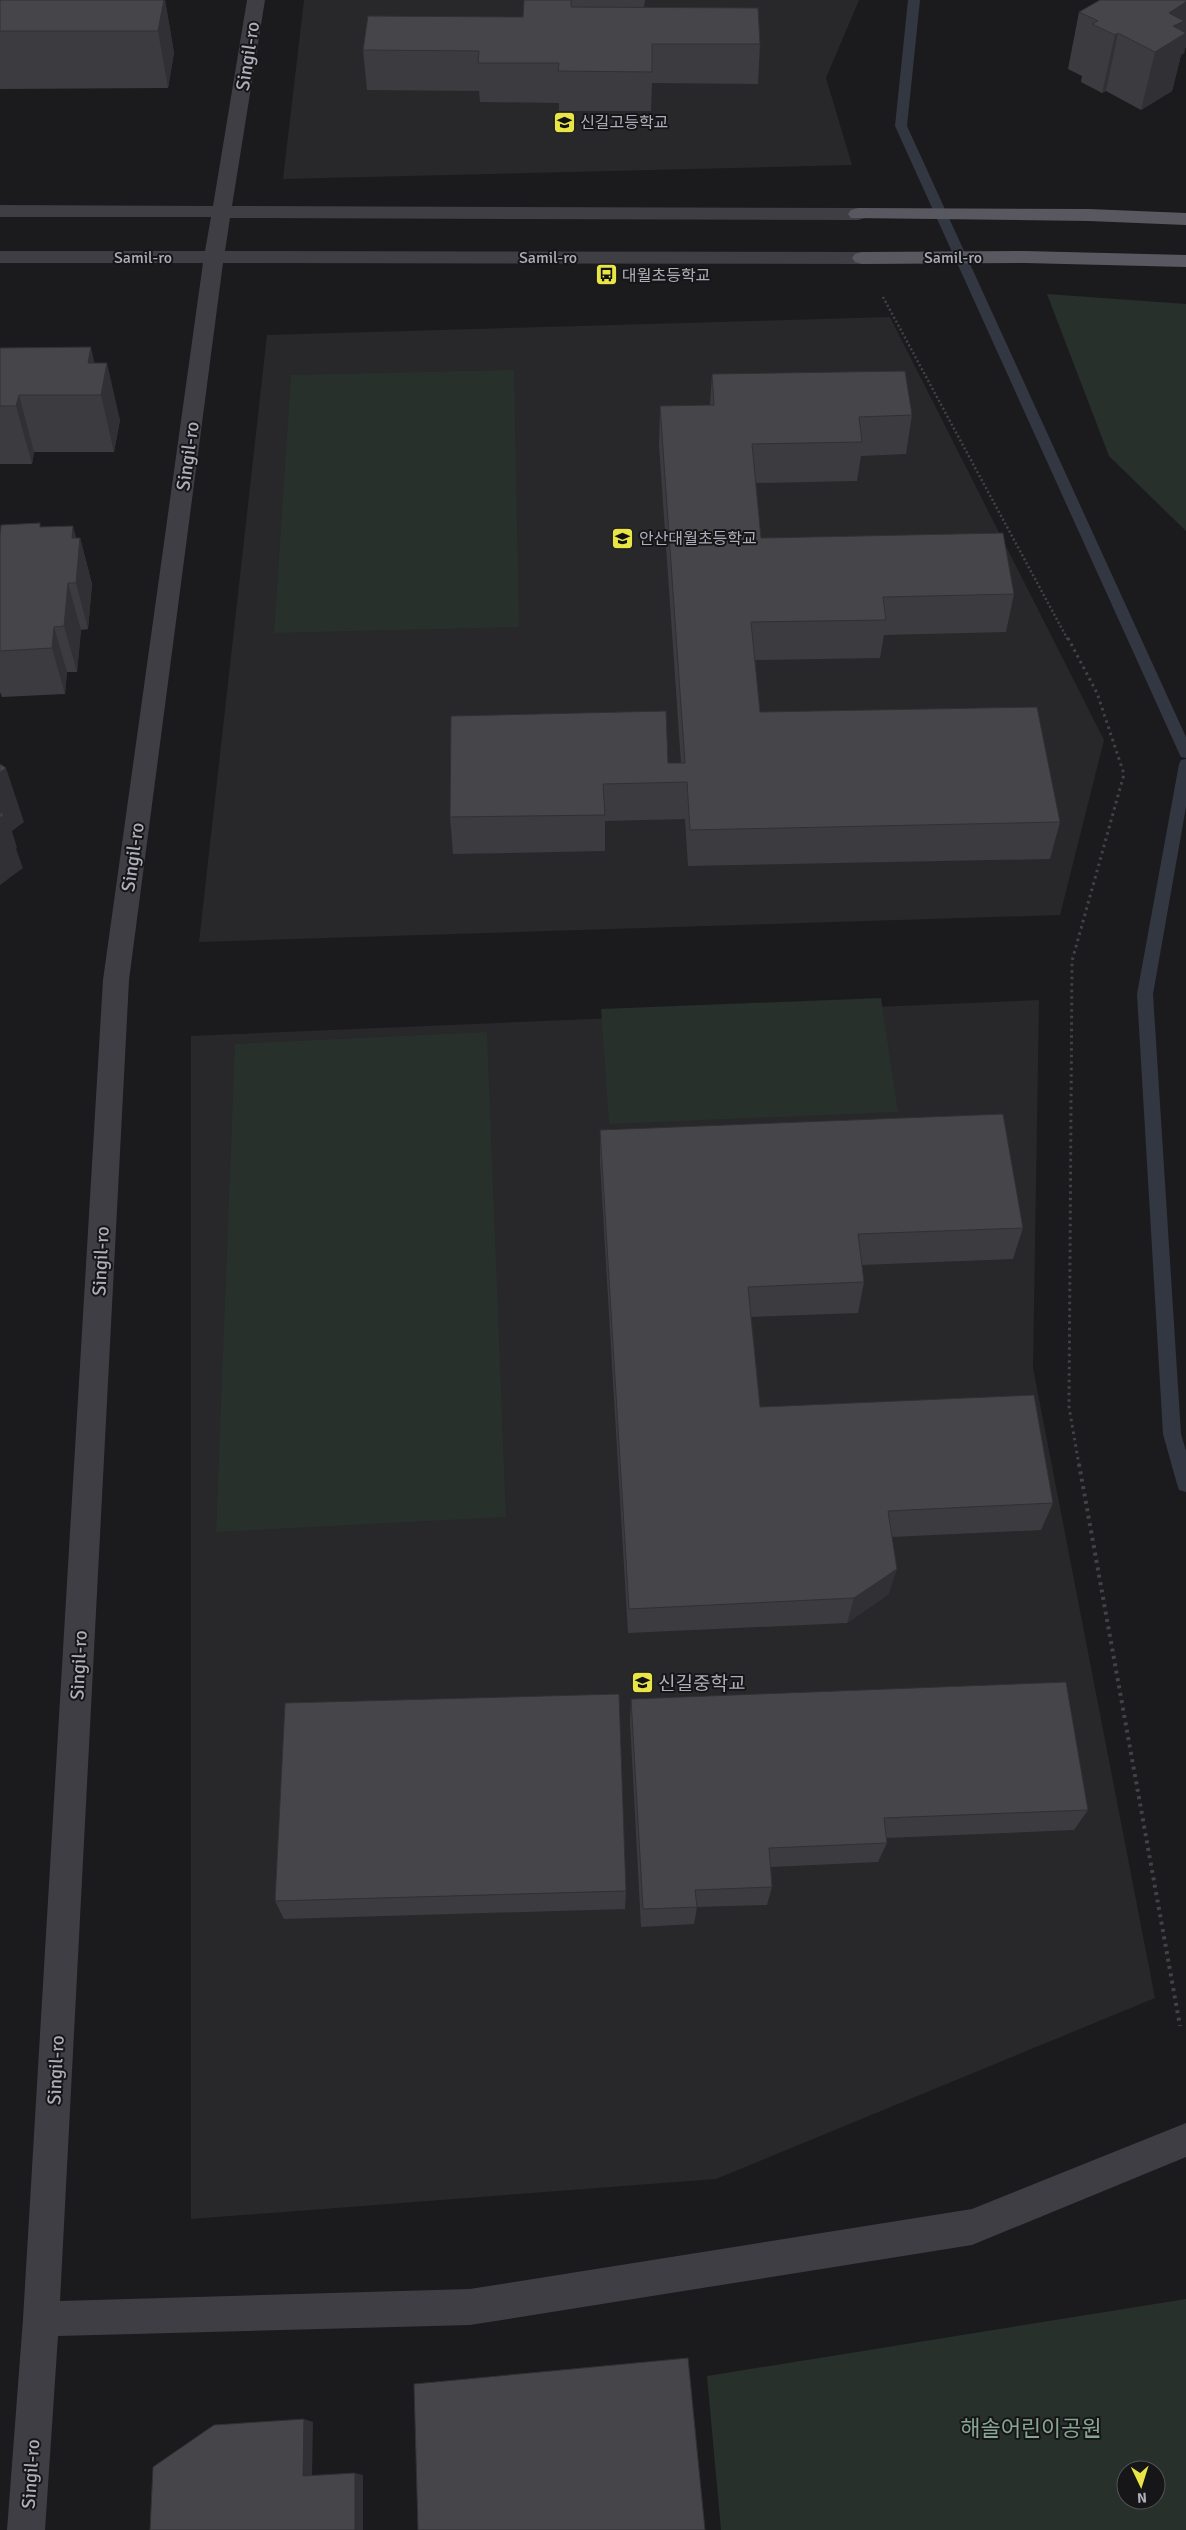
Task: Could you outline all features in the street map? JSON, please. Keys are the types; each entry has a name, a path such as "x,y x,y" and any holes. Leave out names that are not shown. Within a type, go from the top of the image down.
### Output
{"main road":[{"path":"858,214 1186,219"},
{"name":"Samil-ro","path":"862,258 1026,256 1186,261"}],"street":[{"name":"Singil-ro","path":"26,2530 41,2319 116,980 214,257 256,0"},
{"path":"0,211 858,214"},
{"name":"Samil-ro","path":"0,257 862,258"},
{"path":"41,2319 480,2305 972,2227 1186,2140"}],"path":[{"path":"862,258 1097,693 1124,774 1072,961 1069,1407 1180,2026"}],"shaded area":[{"name":"신길고등학교","path":"304,0 859,0 826,78 852,165 283,179"},
{"name":"안산대월초등학교","path":"890,317 1104,740 1060,915 199,942 267,335"},
{"name":"신길중학교","path":"1039,1000 1033,1368 1155,1998 716,2179 191,2219 191,1036"}],"green space":[{"path":"1047,294 1186,304 1186,531 1109,456"},
{"path":"514,370 519,627 274,633 291,375"},
{"path":"881,998 898,1112 609,1124 601,1009"},
{"path":"487,1032 506,1517 216,1532 235,1044"},
{"name":"해솔어린이공원","path":"1186,2299 1186,2530 721,2530 707,2376"}],"building":[{"path":"0,0 164,0 158,31 0,31"},
{"path":"524,0 571,0 571,7 758,8 760,44 652,44 652,72 558,71 559,63 478,63 479,51 363,50 368,16 523,17"},
{"path":"1100,0 1186,0 1186,2 1169,13 1184,21 1173,26 1186,33 1155,52 1118,33 1115,35 1092,24 1098,21 1079,12"},
{"path":"91,347 88,363 107,363 101,395 19,395 16,406 0,406 0,348"},
{"path":"905,371 912,415 859,417 862,442 752,444 761,538 1003,533 1014,594 883,597 886,620 751,622 760,712 1037,707 1060,822 690,830 687,782 603,784 605,815 450,817 451,716 666,711 668,763 685,763 660,406 714,405 712,374"},
{"path":"40,523 40,527 73,526 72,538 80,538 76,583 68,583 64,626 54,627 52,648 0,651 1,525"},
{"path":"0,764 6,768 0,773"},
{"path":"1003,1114 1023,1228 858,1234 864,1282 748,1287 760,1407 1034,1395 1053,1503 888,1511 897,1569 854,1598 629,1609 600,1130"},
{"path":"1066,1682 1088,1810 884,1818 887,1843 769,1848 772,1887 695,1890 697,1907 643,1909 631,1699"},
{"path":"619,1694 626,1891 275,1901 285,1703"},
{"path":"688,2358 705,2530 418,2530 414,2384"},
{"path":"304,2419 303,2476 355,2473 355,2530 150,2530 153,2467 214,2425"}],"waterway":[{"path":"914,0 901,126 1186,753"},
{"path":"1186,764 1145,994 1172,1434 1186,1484"}],"place":[{"name":"신길고등학교","path":"564,122"},
{"name":"대월초등학교","path":"606,275"},
{"name":"안산대월초등학교","path":"623,538"},
{"name":"신길중학교","path":"642,1683"}]}
